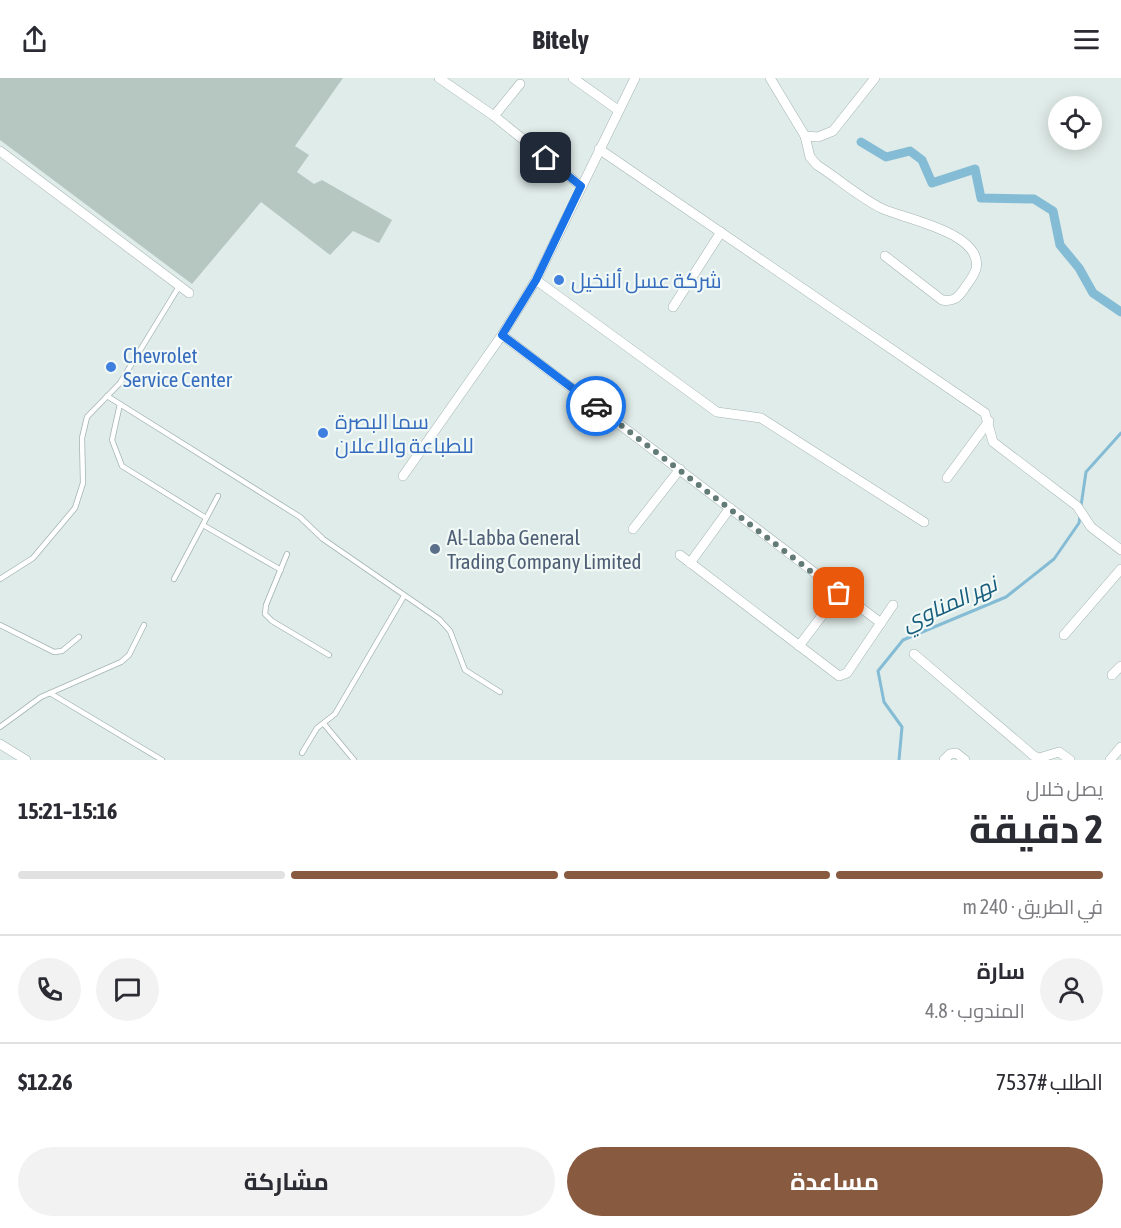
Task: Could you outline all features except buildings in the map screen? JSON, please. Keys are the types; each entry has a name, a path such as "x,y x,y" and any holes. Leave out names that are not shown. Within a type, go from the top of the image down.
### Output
{"street":[{"path":"439,78 494,116 581,186"},
{"path":"573,78 618,110"},
{"path":"404,476 502,335 536,280 635,78"},
{"path":"770,78 805,136 810,157 818,165 882,208 934,226 960,239 971,249 976,259 976,270 961,295 950,301 942,300 885,256"},
{"path":"805,136 818,137 833,131 875,78"},
{"path":"494,116 520,84"},
{"path":"599,149 985,413 993,442 1077,506 1091,527 1121,550"},
{"path":"0,151 189,293"},
{"path":"673,307 721,232"},
{"path":"536,280 717,412 761,417 924,522"},
{"path":"502,335 881,623"},
{"path":"947,478 989,421"},
{"path":"633,529 680,469"},
{"path":"690,563 730,508"},
{"path":"680,555 842,676 893,605"},
{"path":"1064,635 1121,569"},
{"path":"799,646 839,593"},
{"path":"914,654 1034,756 1040,759 1059,752 1070,760"},
{"path":"1112,675 1121,666"},
{"path":"0,744 26,760"},
{"path":"1110,760 1121,747"},
{"path":"944,760 950,754 956,753 965,760"}],"lane":[{"path":"0,579 33,558 75,508 83,483 83,427 93,408 120,383 180,285"},
{"path":"107,396 300,517 323,539 447,627 465,670 500,692"},
{"path":"120,404 112,440 122,466 207,518"},
{"path":"174,579 218,496"},
{"path":"203,525 281,570"},
{"path":"287,555 265,614 272,621 329,655"},
{"path":"302,753 317,729 335,714 404,596"},
{"path":"0,727 50,693 121,662 129,655 144,624"},
{"path":"0,625 54,652 62,651 79,638"},
{"path":"50,693 162,760"},
{"path":"324,724 354,760"}],"waterway":[{"path":"861,142 886,157 910,151 922,160 932,183 975,169 981,198 1034,199 1053,211 1060,245 1079,268 1093,293 1121,312"},
{"name":"نهر المناوي","path":"1081,506 1086,472 1121,433"},
{"name":"نهر المناوي","path":"899,760 902,727 884,702 878,671 903,640 1006,597 1054,559 1079,523 1080,516"}],"way so far":[{"path":"596,406 839,593"}],"place":[{"name":"شركة عسل ألنخيل","path":"559,280"},
{"name":"Chevrolet Service Center","path":"111,367"},
{"name":"سما البصرة للطباعة والاعلان","path":"323,433"},
{"name":"Al-Labba General Trading Company Limited","path":"435,549"}],"route":[{"path":"546,158 581,186 536,280 502,335 596,406"}]}
